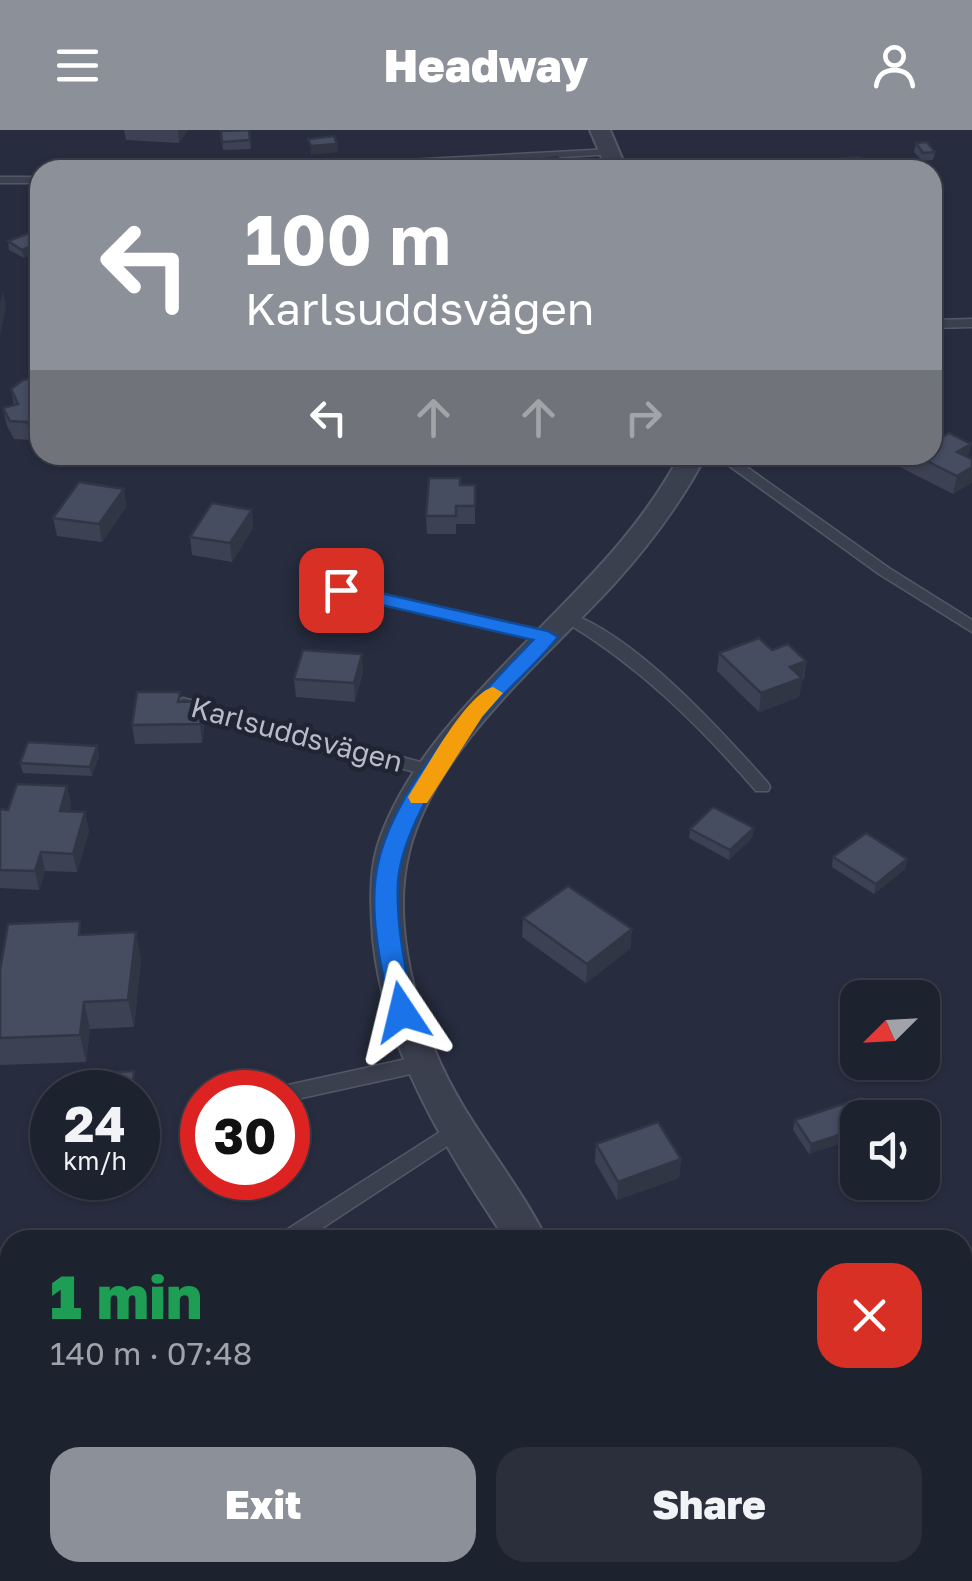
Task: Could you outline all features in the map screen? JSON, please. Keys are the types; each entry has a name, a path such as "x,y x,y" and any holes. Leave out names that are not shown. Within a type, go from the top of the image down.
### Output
{"street":[{"path":"600,130 614,160"},
{"name":"Karlsuddsvägen","path":"520,1230 454,1131 420,1064 399,995 390,944 386,881 396,842 433,771 474,712 624,561 676,490 688,465"}],"lane":[{"path":"0,180 30,180"},
{"path":"942,324 972,323"},
{"path":"735,465 884,571 972,627"},
{"path":"341,590 605,638 678,695 762,787"},
{"name":"Karlsuddsvägen","path":"160,697 433,771"},
{"path":"310,1087 420,1064"},
{"path":"303,1230 454,1131"}],"building":[{"path":"249,130 250,140 222,142 221,131"},
{"path":"334,136 337,144 311,146 308,139"},
{"path":"927,142 935,152 923,153 916,143"},
{"path":"30,233 30,247 22,250 8,241"},
{"path":"30,378 30,428 27,422 10,421 3,408 18,404 11,389"},
{"path":"949,433 971,444 957,452 972,459 972,467 957,476 935,465 942,465 942,437"},
{"path":"429,478 460,478 460,485 475,485 475,506 456,506 456,516 426,516"},
{"path":"79,482 124,489 99,524 53,518"},
{"path":"212,503 252,510 230,543 190,537"},
{"path":"759,638 772,650 788,644 806,661 790,667 802,678 761,693 719,653"},
{"path":"303,650 362,654 354,683 294,679"},
{"path":"137,692 180,692 178,702 203,701 200,724 132,725"},
{"path":"28,742 97,746 90,767 20,763"},
{"path":"17,784 67,786 60,811 85,812 73,854 41,852 35,871 0,870 0,809 8,810"},
{"path":"713,807 754,828 730,850 690,829"},
{"path":"866,833 907,859 876,884 833,857"},
{"path":"568,886 632,929 587,964 523,918"},
{"path":"80,921 79,935 136,932 128,1000 84,1002 80,1035 0,1038 0,970 8,924"},
{"path":"840,1105 840,1135 811,1144 795,1120"},
{"path":"658,1122 681,1159 618,1182 596,1144"}],"slow traffic":[{"path":"419,797 474,712 493,693"}],"route":[{"path":"341,590 548,637 474,712 433,771 396,842 386,881 390,944 402,1012"}]}
